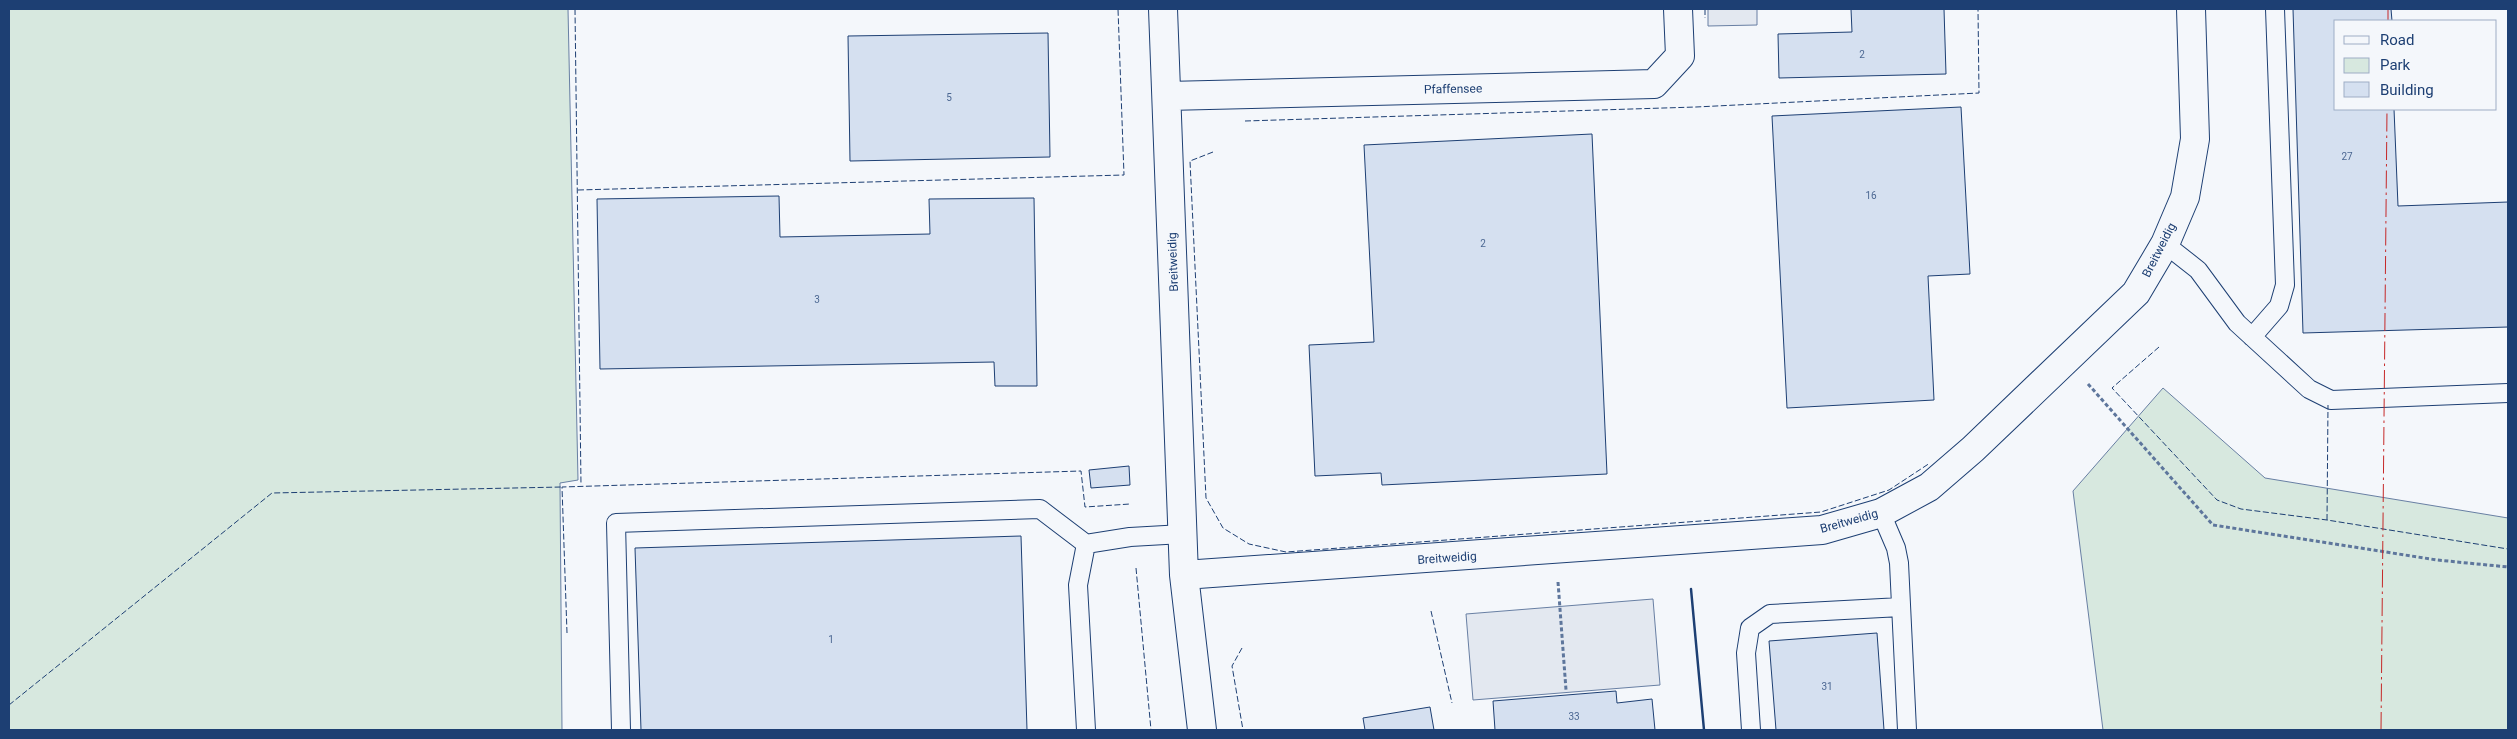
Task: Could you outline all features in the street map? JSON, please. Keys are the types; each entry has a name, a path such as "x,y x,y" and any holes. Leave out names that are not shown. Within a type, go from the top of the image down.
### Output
{"street":[{"name":"Breitweidig","path":"1163,9 1184,575 1202,730"},
{"name":"Pfaffensee","path":"1167,96 1654,84 1680,56 1678,9"},
{"name":"Breitweidig","path":"1184,575 1822,530 1881,513 1929,487 1973,450 2136,293 2165,244 2185,196 2195,139 2191,9"}],"lane":[{"path":"2252,337 2280,306 2285,286 2275,9"},
{"path":"2165,244 2198,270 2238,323 2252,337 2309,389 2331,400 2508,393"},
{"path":"621,730 616,523 1040,509 1086,544 1130,537 1183,534"},
{"path":"1881,513 1896,548 1907,730"},
{"path":"1086,544 1078,585 1086,730"},
{"path":"1751,730 1746,653 1750,628 1770,614 1901,607"}],"path":[{"path":"2066,362 2213,525 2437,560 2508,567"},
{"path":"1555,549 1566,690"}],"green space":[{"path":"9,9 568,9 578,480 560,483 562,730 9,730"},
{"path":"2163,388 2265,478 2508,518 2508,730 2103,730 2073,491"}],"shaded area":[{"path":"1708,9 1757,9 1757,25 1708,26"},
{"path":"1653,599 1660,685 1473,700 1466,614"}],"building":[{"path":"1851,9 1944,9 1946,74 1779,78 1778,34 1852,32"},
{"path":"2293,9 2391,9 2392,20 2334,20 2334,110 2394,110 2398,206 2508,202 2508,327 2303,333"},
{"path":"1048,33 1050,157 850,161 848,36"},
{"path":"1961,107 1970,274 1928,276 1934,400 1787,408 1772,116"},
{"path":"1592,134 1607,474 1382,485 1381,473 1315,476 1309,345 1374,342 1364,145"},
{"path":"779,196 780,237 930,234 929,199 1034,198 1037,386 995,386 994,362 600,369 597,199"},
{"path":"1129,466 1130,485 1091,488 1089,470"},
{"path":"1021,536 1027,730 641,730 635,548"},
{"path":"1877,633 1884,730 1776,730 1769,641"},
{"path":"1616,691 1617,703 1652,699 1655,730 1495,730 1493,701"},
{"path":"1430,707 1434,730 1365,730 1363,718"}],"fence":[{"path":"575,9 581,485"},
{"path":"578,190 1124,175 1118,9"},
{"path":"1705,9 1705,18"},
{"path":"1245,121 1696,107 1979,93 1978,9"},
{"path":"1213,152 1190,161 1206,498 1223,528 1249,544 1286,552 1821,512 1889,490 1930,463"},
{"path":"2159,347 2112,388 2217,500 2241,509 2327,520 2508,549"},
{"path":"2327,520 2328,405"},
{"path":"567,633 562,487 1081,471 1085,507 1130,504"},
{"path":"9,705 272,493 562,487"},
{"path":"1136,568 1151,730"},
{"path":"1431,611 1452,703"},
{"path":"1242,648 1232,666 1243,730"}],"wall":[{"path":"1691,589 1704,730"}],"power":[{"path":"2388,9 2388,20"},
{"path":"2381,730 2387,110"}]}
